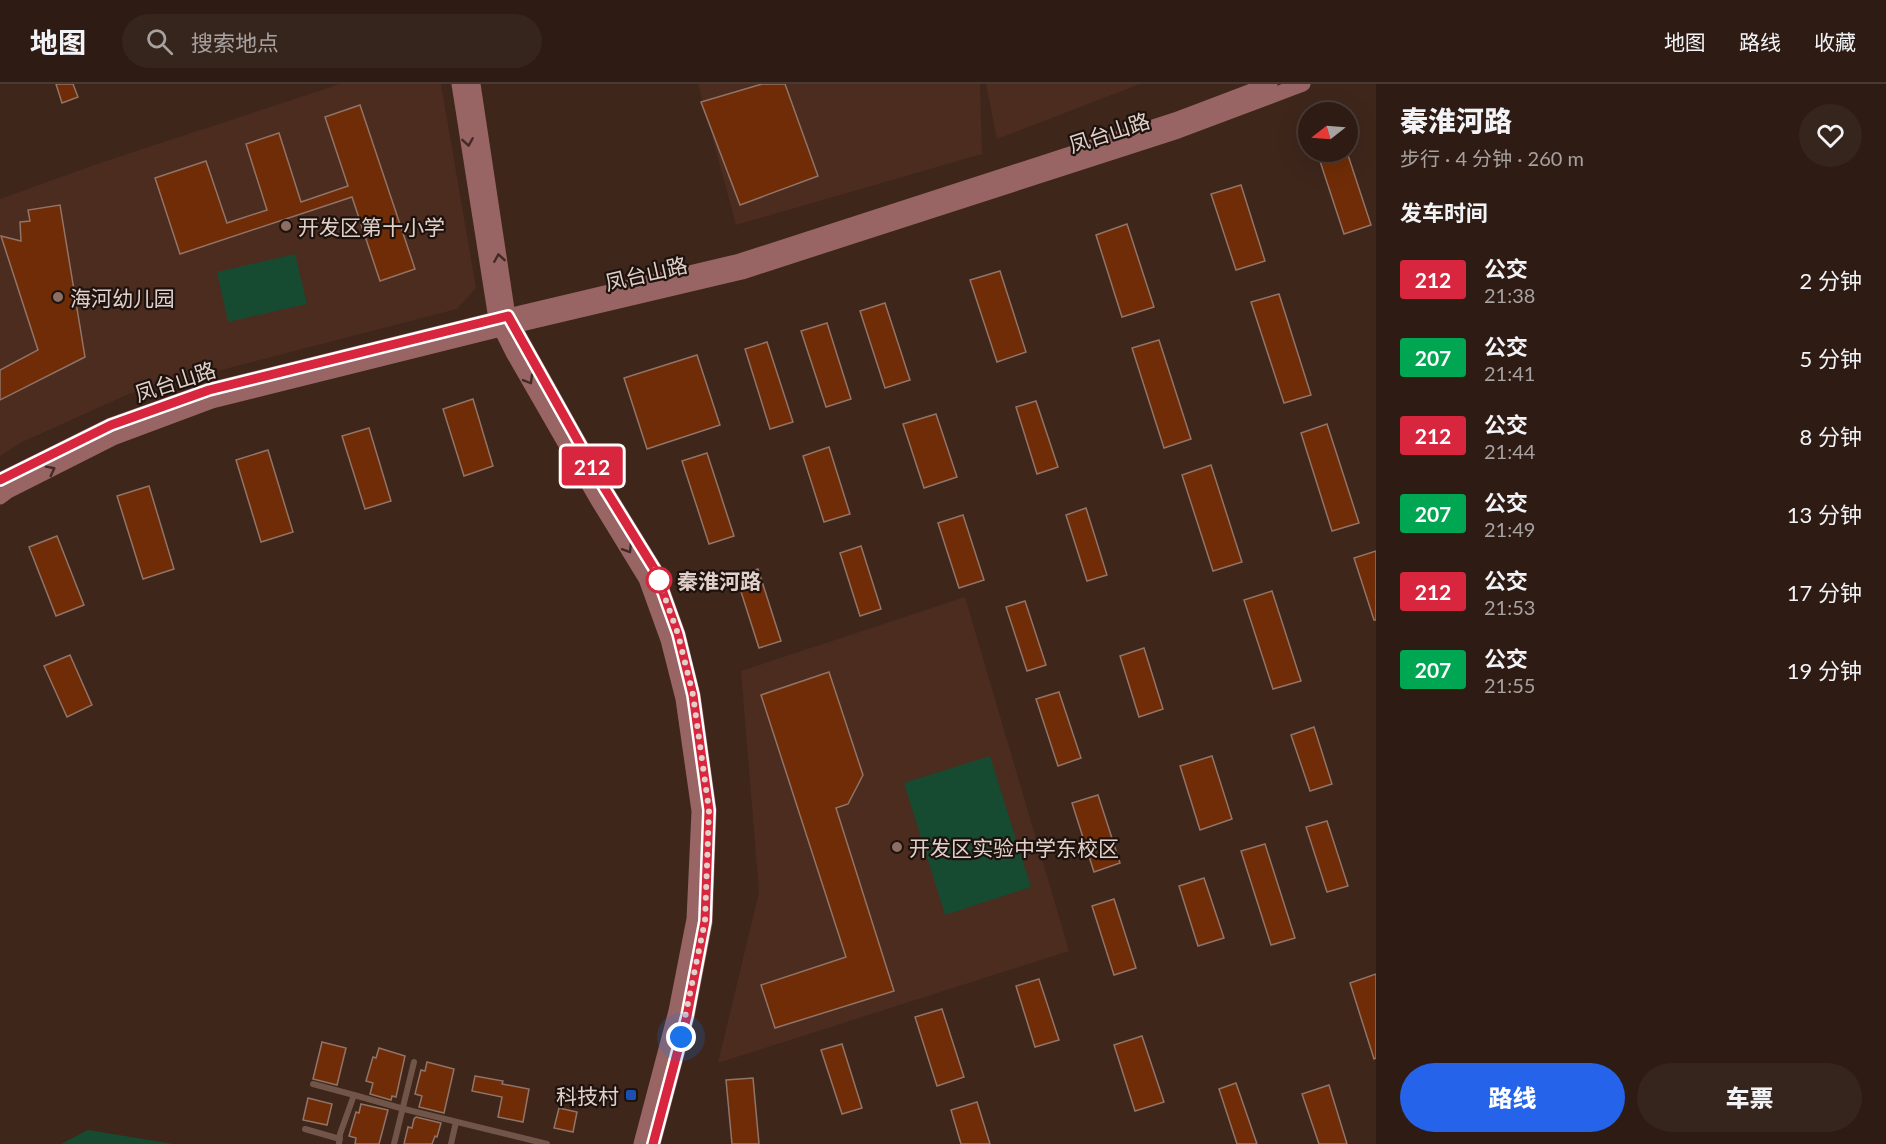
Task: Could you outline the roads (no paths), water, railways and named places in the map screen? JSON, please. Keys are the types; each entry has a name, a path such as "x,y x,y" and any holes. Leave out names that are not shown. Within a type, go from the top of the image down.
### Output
{"street":[{"path":"459,84 504,323 597,499 646,579 668,640 683,699 699,811 694,919 676,1011 641,1144"},
{"path":"473,84 504,323 655,570 678,634 693,695 709,810 705,921 687,1016 653,1144"},
{"name":"凤台山路","path":"0,497 113,438 212,401 740,261 1175,120 1270,84"},
{"name":"凤台山路","path":"0,480 111,425 209,390 742,272 1178,131 1303,84"}],"lane":[{"path":"394,1144 414,1062"},
{"path":"313,1084 547,1144"},
{"path":"305,1129 340,1142 354,1095"},
{"path":"451,1144 456,1122"}],"place":[{"name":"开发区第十小学","path":"286,226"},
{"name":"海河幼儿园","path":"58,297"},
{"name":"秦淮河路","path":"659,580"},
{"name":"开发区实验中学东校区","path":"897,847"},
{"name":"科技村","path":"631,1095"}]}
